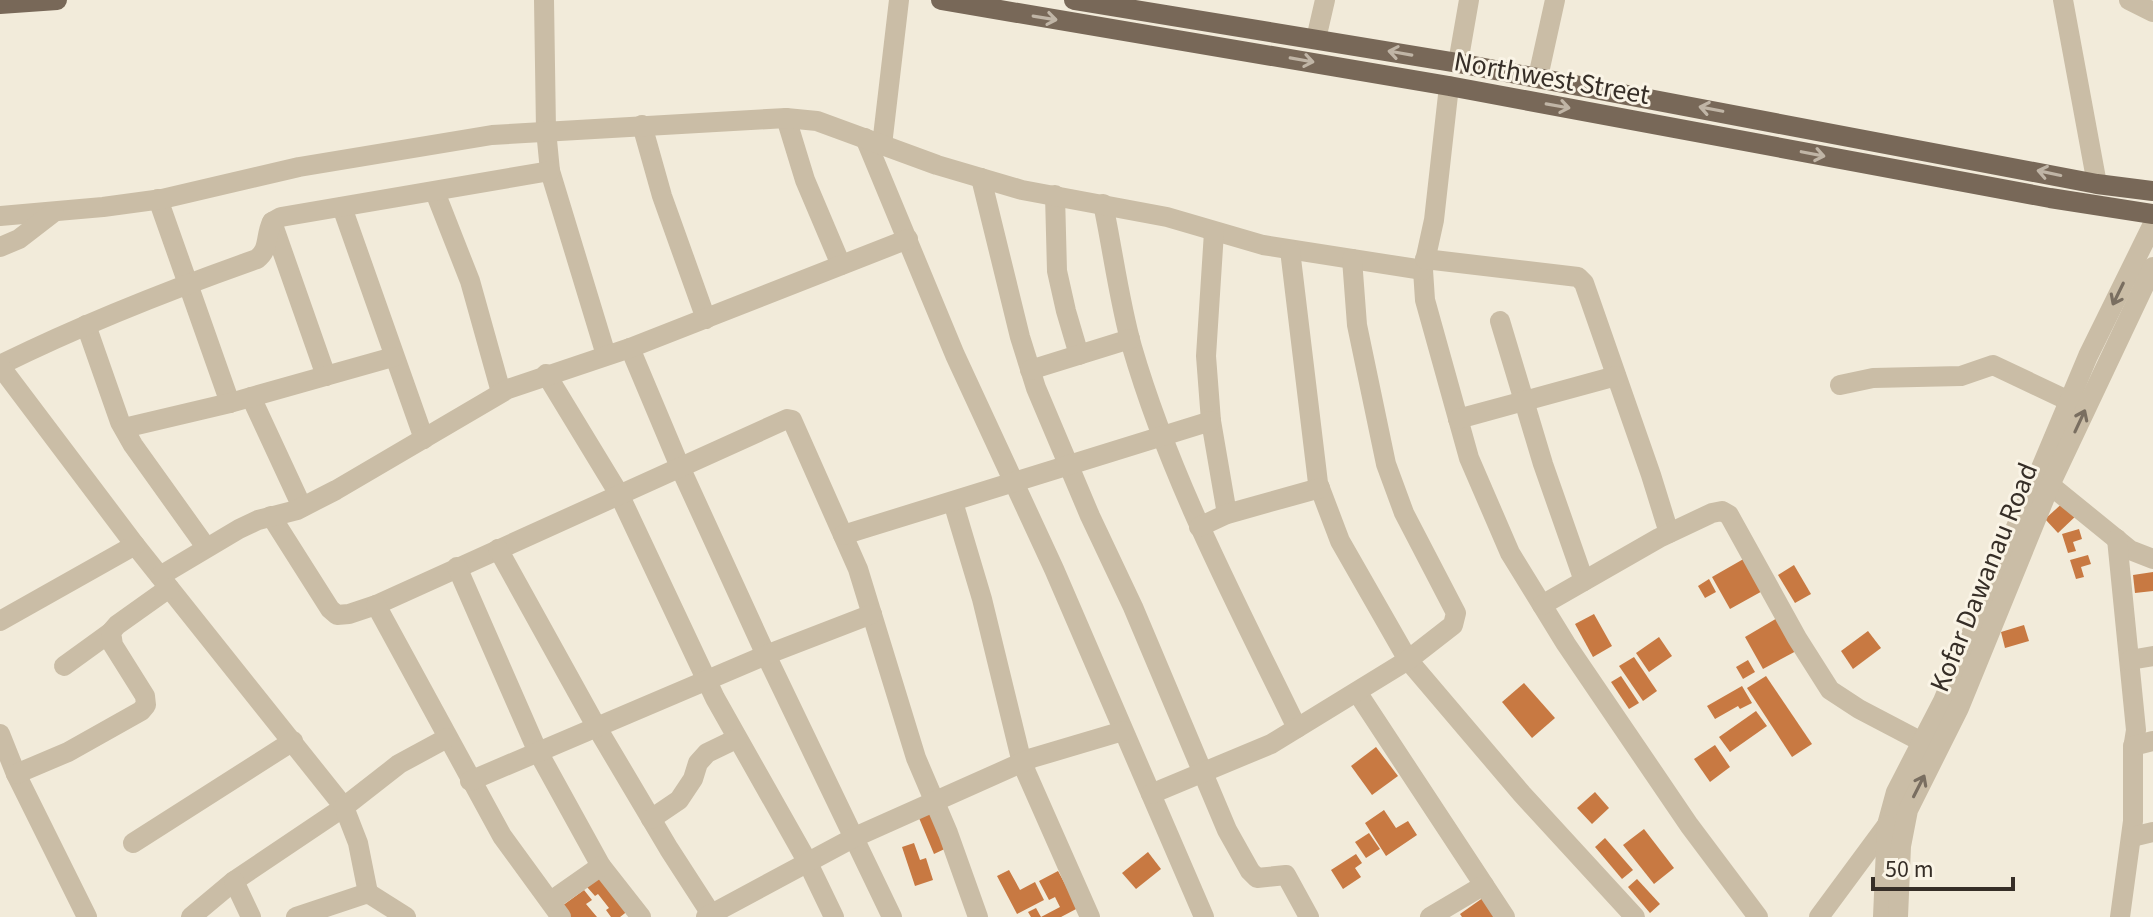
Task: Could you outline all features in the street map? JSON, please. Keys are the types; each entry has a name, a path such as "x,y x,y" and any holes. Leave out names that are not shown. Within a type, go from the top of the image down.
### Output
{"main road":[{"path":"0,4 57,0"},
{"name":"Northwest Street","path":"941,0 1449,86 2050,198 2153,214"},
{"name":"Northwest Street","path":"1074,0 1538,77 2097,184 2153,191"}],"street":[{"path":"544,0 546,130 550,171 606,355"},
{"path":"899,0 874,141 908,239 972,394 1204,917"},
{"path":"1316,39 1325,0"},
{"path":"1458,63 1469,0"},
{"path":"1538,77 1555,0"},
{"path":"2063,0 2097,184"},
{"path":"2129,0 2153,12"},
{"path":"1449,86 1434,220 1424,265 1427,309 1469,458 1510,553 1542,605 1689,825 1758,917"},
{"path":"786,118 805,180 841,265"},
{"path":"0,216 158,199 400,148 546,130 786,118 817,121 1022,190 1167,217 1243,241 1352,259 1578,277 1589,293 1669,533"},
{"path":"642,125 662,196 706,319"},
{"path":"406,917 368,893 358,843 344,807 135,545 0,366 86,325 257,259 264,254 272,222 281,217 550,171"},
{"path":"981,178 1030,370 1201,772 1227,830 1250,871 1257,878 1286,875 1309,917"},
{"path":"435,192 470,281 501,392"},
{"path":"1055,195 1057,271 1079,355"},
{"path":"158,199 230,403"},
{"path":"1103,204 1130,339 1163,437 1199,527 1297,728"},
{"path":"342,207 424,439"},
{"path":"0,247 19,239 54,212"},
{"path":"272,222 326,376"},
{"path":"1883,917 1887,825 1896,792 1922,742 1951,704 2069,401 2153,224"},
{"path":"1214,232 1206,356 1211,421 1227,514"},
{"path":"64,666 111,632 206,547 258,520 302,507 358,478 501,392 546,374 630,348 908,239"},
{"path":"1290,250 1320,488 1340,541 1408,660 1522,794 1635,917"},
{"path":"1151,794 1271,744 1408,660 1453,625 1456,613 1404,513 1386,464 1357,325 1352,259"},
{"name":"Kofar Dawanau Road","path":"1898,917 1901,846 1908,810 1951,704 2153,267"},
{"path":"1500,321 1523,402 1584,581"},
{"path":"86,325 111,400 124,428 206,547"},
{"path":"1030,370 1130,339"},
{"path":"630,348 680,467 766,655 892,917"},
{"path":"124,428 230,403 393,357"},
{"path":"1840,385 1873,378 1961,376 1993,365 2069,401"},
{"path":"546,374 619,494 736,739 807,861 834,917"},
{"path":"1458,419 1616,376"},
{"path":"251,397 302,507"},
{"path":"271,516 330,609 337,615 349,614 376,605 787,419 792,420 843,535 872,614 916,758 978,917"},
{"path":"843,535 1211,421"},
{"path":"2050,485 2130,550 2153,559"},
{"path":"1199,527 1227,514 1320,488"},
{"path":"953,502 982,599 1022,763 1090,917"},
{"path":"1542,605 1669,533 1722,511 1729,515 1797,638 1830,690 1922,742"},
{"path":"2117,539 2136,730 2143,744 2120,917"},
{"path":"0,621 135,545"},
{"path":"498,549 596,726 709,916 855,837 1022,763 1123,731"},
{"path":"457,567 537,750 601,866 641,917"},
{"path":"376,605 502,836 556,909 601,866"},
{"path":"470,781 537,750 872,614"},
{"path":"16,774 68,752 141,711 146,705 145,696 113,645 111,632"},
{"path":"2130,660 2153,656"},
{"path":"1357,692 1505,917"},
{"path":"0,734 16,774 87,917"},
{"path":"191,917 234,881 344,807 399,764 447,738"},
{"path":"651,819 679,800 693,779 698,763 707,753 736,739"},
{"path":"133,843 293,741"},
{"path":"1819,917 1887,825"},
{"path":"2132,837 2153,832"},
{"path":"234,881 251,917"},
{"path":"1430,917 1484,885"},
{"path":"296,917 326,912 368,893"}],"building":[{"path":"2066,500 2079,513 2058,533 2045,519"},
{"path":"2079,529 2082,539 2073,542 2076,551 2068,553 2062,534"},
{"path":"2088,555 2091,564 2081,567 2084,577 2076,579 2070,560"},
{"path":"1747,557 1766,589 1730,609 1712,577"},
{"path":"1794,565 1811,594 1795,603 1778,575"},
{"path":"2153,572 2153,591 2135,593 2133,575"},
{"path":"1709,579 1716,592 1705,598 1698,586"},
{"path":"1594,614 1612,646 1593,657 1575,624"},
{"path":"1779,617 1798,650 1763,669 1745,637"},
{"path":"2024,625 2029,641 2005,648 2001,632"},
{"path":"1868,631 1881,648 1853,669 1841,651"},
{"path":"1659,637 1672,656 1649,672 1636,653"},
{"path":"1634,657 1657,691 1643,701 1619,666"},
{"path":"1748,660 1755,672 1743,679 1736,667"},
{"path":"1621,676 1639,703 1629,709 1611,682"},
{"path":"1766,676 1812,744 1792,757 1747,688"},
{"path":"1524,683 1555,718 1532,738 1502,702"},
{"path":"1742,686 1752,703 1740,709 1738,706 1715,719 1707,706"},
{"path":"1756,711 1767,726 1730,752 1719,737"},
{"path":"1715,745 1730,767 1710,782 1694,759"},
{"path":"1376,747 1398,776 1372,795 1351,766"},
{"path":"1595,792 1609,808 1592,824 1577,808"},
{"path":"1384,810 1396,828 1408,821 1417,835 1386,856 1365,823"},
{"path":"937,811 951,846 934,854 919,818"},
{"path":"1644,829 1674,868 1654,884 1623,845"},
{"path":"1369,833 1380,849 1366,858 1355,842"},
{"path":"1605,838 1633,870 1622,879 1595,847"},
{"path":"914,843 920,860 926,858 933,880 915,886 902,847"},
{"path":"1148,852 1161,869 1136,889 1122,873"},
{"path":"1356,854 1362,863 1355,868 1361,877 1343,889 1331,870"},
{"path":"1009,870 1020,890 1035,882 1044,900 1017,914 997,876"},
{"path":"1058,871 1078,908 1061,917 1041,917 1060,907 1055,897 1049,900 1039,881"},
{"path":"602,875 629,910 620,917 611,917 606,910 609,908 598,894 595,896 587,887"},
{"path":"1637,879 1660,904 1650,913 1628,887"},
{"path":"584,890 592,900 586,904 597,917 570,917 562,906"},
{"path":"1487,895 1502,917 1462,917 1460,914"},
{"path":"1036,908 1041,917 1031,917 1028,912"}]}
